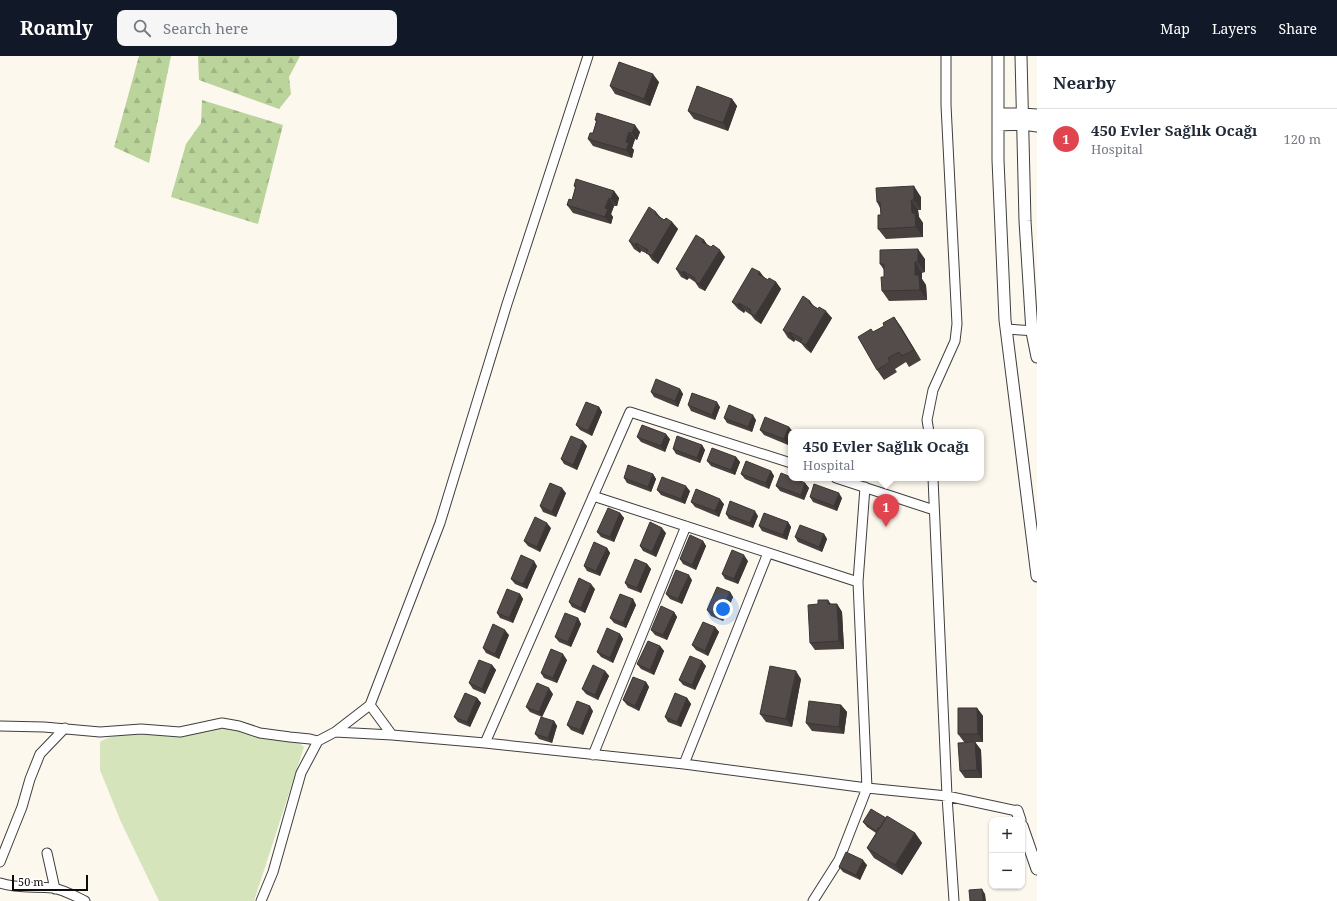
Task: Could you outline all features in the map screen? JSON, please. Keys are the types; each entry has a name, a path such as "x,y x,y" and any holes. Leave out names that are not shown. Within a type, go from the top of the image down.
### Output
{"street":[{"path":"261,901 273,872 301,773 312,750 318,741 335,732 370,705 440,523 507,304 588,56"},
{"path":"928,429 927,420 933,390 955,341 957,324 946,105 946,56"},
{"path":"998,56 999,176 1006,329 1037,576"},
{"path":"1021,56 1026,221 1037,357"},
{"path":"998,120 1023,119 1037,115"},
{"path":"1023,119 1037,126"},
{"path":"1006,329 1034,332"},
{"path":"485,743 630,412 788,463"},
{"path":"846,481 934,510"},
{"path":"933,481 946,796 954,901"},
{"path":"813,901 839,860 867,788 858,582 865,487"},
{"path":"593,496 858,582"},
{"path":"593,755 686,526"},
{"path":"684,764 768,553"},
{"path":"370,705 392,735"},
{"path":"0,726 65,728 100,732 141,729 180,732 222,723 239,726 260,733 318,741"},
{"path":"0,862 22,807 30,779 40,754 65,728"},
{"path":"335,732 485,743 684,764 867,788 946,796 1018,815"},
{"path":"1025,835 1037,869"},
{"path":"47,853 55,889"},
{"path":"0,883 8,886 31,886 55,889 85,901"}],"green space":[{"path":"139,56 171,56 149,163 114,147"},
{"path":"198,56 300,56 289,77 291,94 279,109 199,80"},
{"path":"202,100 283,125 258,224 171,197 186,144 201,123"},
{"path":"215,728 231,729 261,737 298,742 304,747 254,901 159,901 121,822 100,770 100,742 108,738 118,736 141,734 185,736"}],"building":[{"path":"619,62 653,74 644,99 610,86"},
{"path":"697,86 732,99 723,123 688,111"},
{"path":"597,113 635,125 632,133 629,132 626,142 629,143 626,150 588,139 590,133 593,133 597,120 595,120"},
{"path":"576,179 614,191 605,208 608,209 605,217 567,205 569,199 572,200 576,186 574,186"},
{"path":"914,186 914,200 911,200 912,213 915,213 916,227 878,229 878,215 881,215 880,202 877,202 876,188"},
{"path":"649,207 656,212 655,214 664,220 666,218 672,222 652,256 646,253 648,250 629,241"},
{"path":"696,235 704,240 702,242 711,247 713,245 720,250 699,284 694,280 695,278 676,269"},
{"path":"918,249 918,262 915,262 915,275 919,275 920,290 882,291 881,277 884,277 884,264 880,264 880,250"},
{"path":"752,268 760,272 758,274 768,280 769,278 776,282 755,316 750,313 751,310 739,303 738,305 732,302"},
{"path":"803,296 810,301 809,303 818,309 819,307 826,311 806,345 800,342 802,339 783,330"},
{"path":"894,317 914,350 902,356 899,352 888,358 890,362 877,370 858,337 871,329 873,332 884,326 883,323"},
{"path":"656,379 680,389 675,401 651,392"},
{"path":"692,393 717,402 712,415 688,405"},
{"path":"586,402 599,407 588,431 576,425"},
{"path":"729,405 753,415 748,427 724,418"},
{"path":"765,417 789,427 784,439 760,430"},
{"path":"642,425 666,434 661,446 637,437"},
{"path":"571,436 583,441 573,465 561,459"},
{"path":"677,436 702,445 697,458 673,449"},
{"path":"712,448 736,457 731,470 707,461"},
{"path":"746,461 771,471 766,483 741,474"},
{"path":"628,465 653,474 648,487 624,478"},
{"path":"781,473 788,476 788,481 801,481 805,483 801,495 776,486"},
{"path":"662,477 686,486 681,499 657,490"},
{"path":"550,483 562,488 552,512 540,506"},
{"path":"814,484 839,493 834,506 810,497"},
{"path":"696,489 720,499 715,511 691,502"},
{"path":"730,501 755,511 750,523 726,514"},
{"path":"608,508 620,513 610,537 597,532"},
{"path":"764,513 788,522 783,535 759,526"},
{"path":"535,517 547,523 537,547 524,541"},
{"path":"650,522 662,528 652,552 640,546"},
{"path":"800,525 824,534 819,547 795,537"},
{"path":"690,535 703,541 692,565 680,559"},
{"path":"594,542 607,548 596,571 584,566"},
{"path":"732,550 744,555 734,579 722,574"},
{"path":"521,555 534,561 523,584 511,579"},
{"path":"635,559 647,564 637,588 625,583"},
{"path":"676,570 689,575 678,599 666,594"},
{"path":"579,578 591,584 581,608 569,602"},
{"path":"717,587 730,592 719,616 707,610"},
{"path":"507,589 520,594 509,618 497,613"},
{"path":"620,594 633,599 623,623 610,618"},
{"path":"818,600 828,600 828,604 837,604 839,641 810,643 808,605 818,604"},
{"path":"661,606 674,612 663,635 651,630"},
{"path":"565,613 578,618 568,642 555,637"},
{"path":"703,622 715,627 705,651 692,645"},
{"path":"493,624 505,630 495,654 483,648"},
{"path":"607,628 620,634 610,658 597,652"},
{"path":"648,641 660,646 650,670 637,664"},
{"path":"551,649 563,654 553,678 541,673"},
{"path":"690,656 702,661 692,685 679,680"},
{"path":"479,660 492,665 482,689 469,683"},
{"path":"593,665 605,671 595,695 582,689"},
{"path":"770,666 796,671 786,719 760,714"},
{"path":"633,677 646,682 635,706 623,700"},
{"path":"537,683 549,688 539,712 526,707"},
{"path":"465,693 477,698 467,722 454,717"},
{"path":"675,693 687,698 677,722 665,717"},
{"path":"577,701 590,706 580,730 567,725"},
{"path":"809,701 841,705 839,727 806,723"},
{"path":"958,708 977,708 978,734 958,734"},
{"path":"541,717 554,721 548,738 535,734"},
{"path":"975,742 977,770 960,771 958,743"},
{"path":"871,809 886,818 880,828 879,827 876,831 863,822"},
{"path":"887,816 915,833 895,865 867,848"},
{"path":"846,852 863,860 856,875 839,867"},
{"path":"982,889 983,901 970,901 969,890"}],"place":[{"name":"450 Evler Sağlık Ocağı","path":"886,527"}]}
